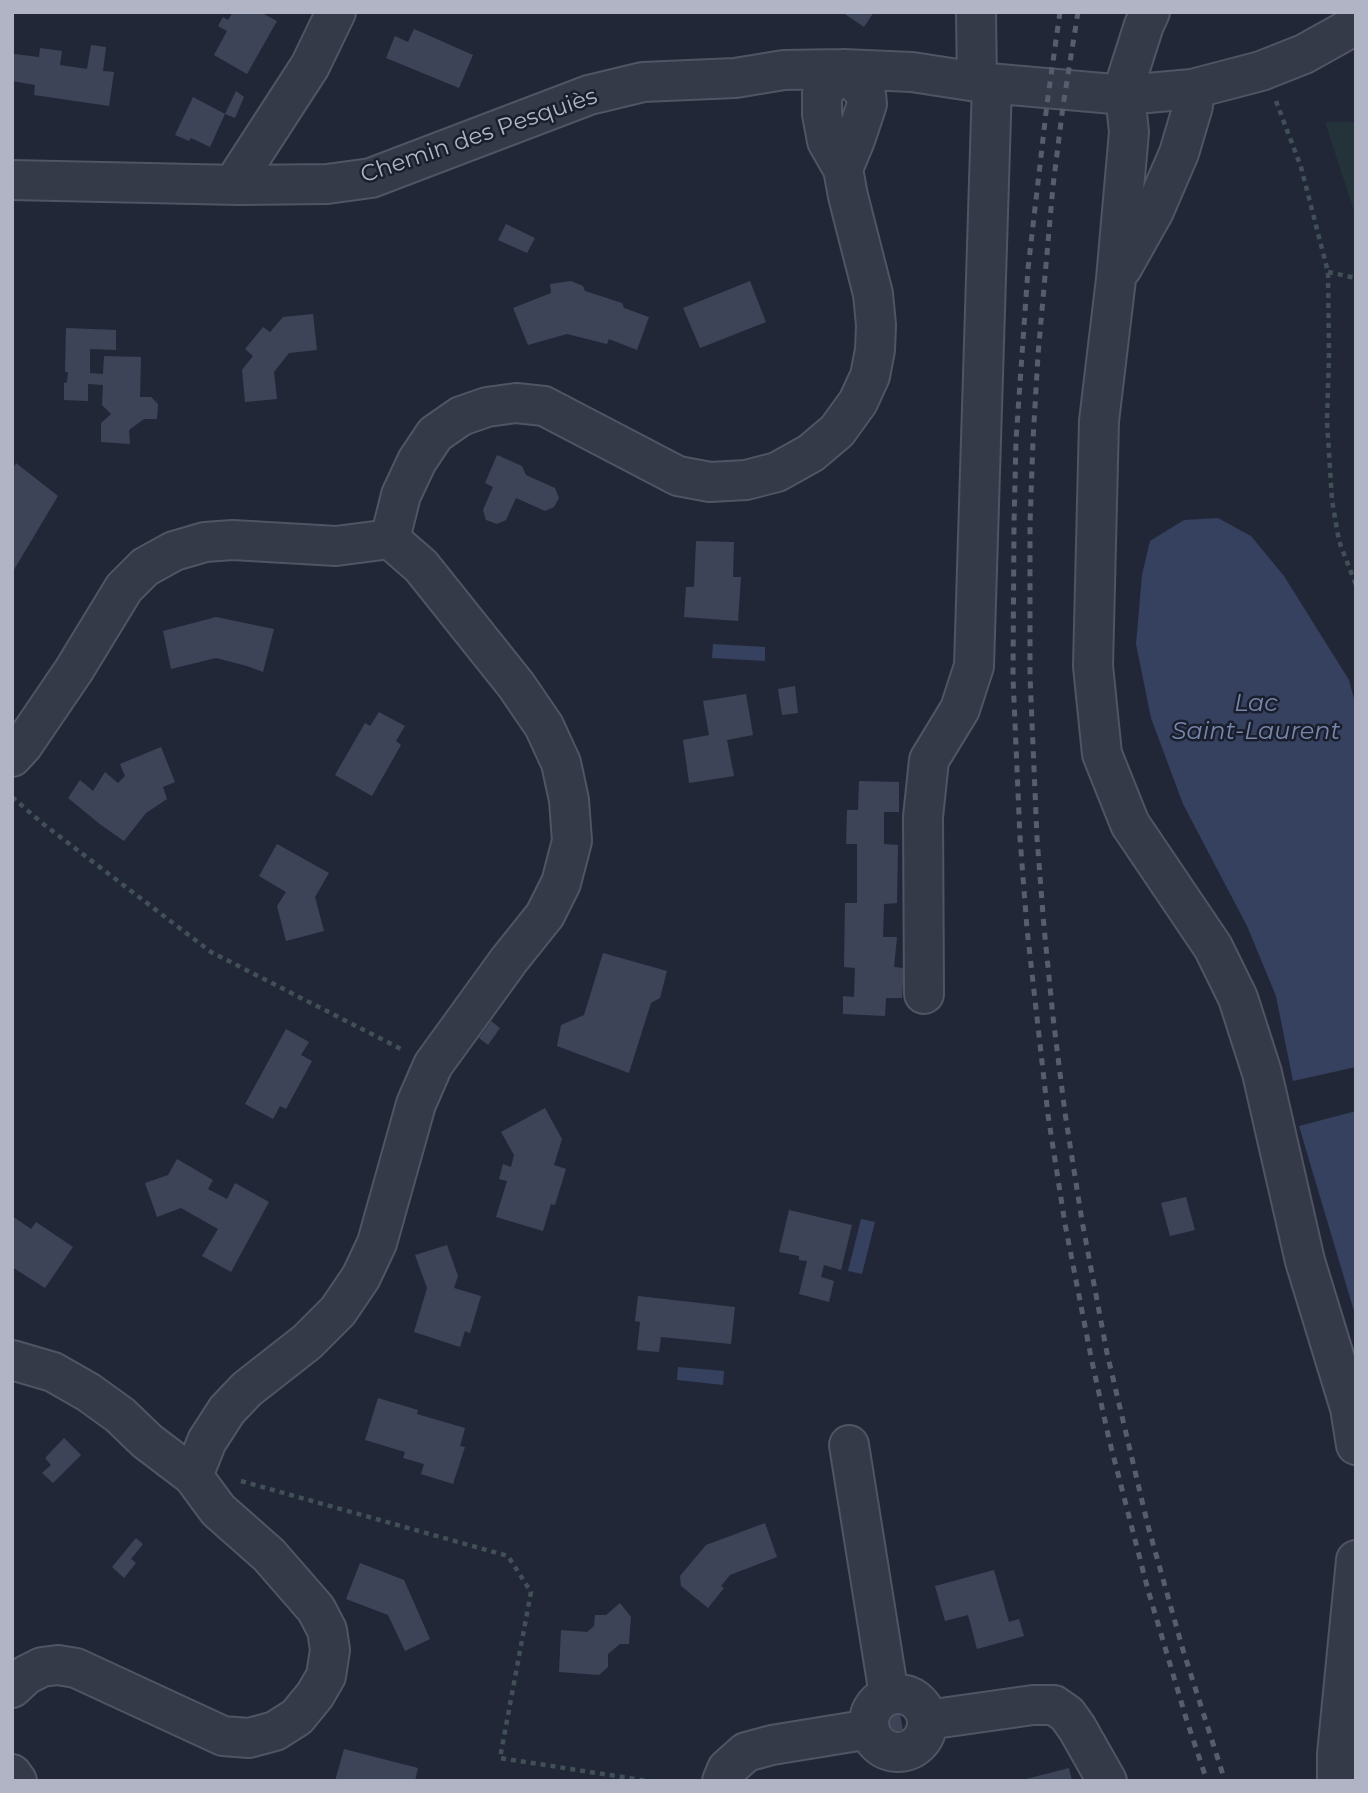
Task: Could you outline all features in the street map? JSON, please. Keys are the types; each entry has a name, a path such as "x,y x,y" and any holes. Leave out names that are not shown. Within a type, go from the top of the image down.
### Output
{"street":[{"path":"239,185 240,174 310,66 336,12"},
{"path":"924,994 923,817 929,760 960,709 974,666 984,83 976,12"},
{"path":"1150,12 1143,25 1127,78 1125,94 1129,132 1116,279 1099,421 1093,666 1102,754 1130,824 1213,947 1238,998 1262,1073 1305,1261 1350,1408 1356,1445"},
{"name":"Chemin des Pesquiès","path":"12,180 239,185 327,184 371,178 589,95 643,82 735,78 775,89 844,86 924,90 984,83 1125,94 1192,89 1272,67 1304,54 1356,25"},
{"path":"390,539 401,495 416,461 435,434 461,416 487,407 516,403 544,406 678,476 710,482 746,481 777,472 811,453 836,431 858,402 870,376 876,325 873,294 843,169 867,104 844,86"},
{"path":"1116,279 1154,211 1179,153 1193,106 1192,89"},
{"path":"12,757 74,670 124,588 145,567 174,551 205,542 233,540 336,546 390,539 421,566 516,685 544,726 561,763 569,800 572,841 561,883 545,915 433,1065 416,1104 377,1243 361,1277 338,1311 307,1342 247,1389 226,1410 207,1441 192,1476"},
{"path":"12,1360 53,1372 88,1392 120,1415 147,1441 192,1476 218,1510 269,1555 317,1609 327,1630 330,1650 326,1676 298,1717 275,1731 249,1738 223,1736 76,1668 58,1665 42,1667 26,1675 12,1688"},
{"path":"849,1444 889,1695"},
{"path":"1337,1781 1337,1754 1356,1560"},
{"path":"899,1694 918,1702 927,1720 923,1739 916,1746 898,1752 888,1750 873,1738 869,1718 880,1701 889,1695 899,1694"},
{"path":"927,1720 1033,1704 1054,1706 1068,1714 1107,1781"},
{"path":"722,1781 727,1769 746,1752 772,1745 870,1729"},
{"path":"12,1774 17,1781"}],"path":[{"path":"1272,91 1301,167 1328,272 1327,421 1332,500 1339,541 1356,586"},
{"path":"1328,272 1356,278"},
{"path":"12,797 211,952 433,1065"},
{"path":"192,1476 228,1477 508,1556 531,1592 500,1758 648,1781"}],"shaded area":[{"path":"1325,122 1356,122 1356,217"}],"water":[{"name":"Lac Saint-Laurent","path":"1218,518 1251,536 1284,576 1349,680 1356,707 1356,1067 1293,1081 1276,996 1247,926 1183,804 1151,718 1136,644 1142,575 1150,541 1184,520"},
{"path":"713,644 765,647 765,661 712,658"},
{"path":"1356,1111 1356,1318 1299,1126"},
{"path":"861,1219 875,1222 862,1274 848,1271"},
{"path":"678,1367 724,1371 723,1385 677,1380"}],"building":[{"path":"233,12 265,12 264,14 277,21 247,74 214,55 227,31 218,26 223,17 228,20"},
{"path":"842,12 874,12 864,27"},
{"path":"414,29 473,55 459,88 386,58 395,36 408,42"},
{"path":"91,45 106,47 103,71 114,72 109,106 34,95 35,85 12,81 14,54 39,57 40,48 62,51 60,65 87,69"},
{"path":"236,91 244,97 235,118 225,114"},
{"path":"193,97 225,114 210,147 191,138 189,141 175,135"},
{"path":"506,224 535,238 527,253 498,240"},
{"path":"571,281 583,286 585,291 622,303 624,308 649,317 637,350 609,339 607,344 567,334 528,345 513,308 551,293 550,284"},
{"path":"750,281 766,322 700,348 683,308"},
{"path":"313,314 317,350 289,353 274,372 277,399 245,402 242,370 253,356 245,349 263,327 270,332 283,317"},
{"path":"66,328 116,330 116,350 90,349 90,373 103,374 104,356 141,357 140,397 151,397 158,404 157,419 144,419 129,430 130,444 101,442 101,423 111,414 102,405 103,385 88,384 88,401 64,400 64,383 67,382 68,372 65,372"},
{"path":"497,455 522,466 526,475 555,488 559,498 554,507 545,511 516,498 506,520 497,524 486,520 483,510 493,487 485,483"},
{"path":"16,463 58,496 12,573 12,470"},
{"path":"696,541 734,542 733,577 741,577 738,621 684,617 686,587 694,587"},
{"path":"216,617 274,629 263,672 216,658 171,669 163,631"},
{"path":"795,686 798,713 782,715 778,689"},
{"path":"746,694 753,735 727,740 734,776 689,783 683,740 709,735 703,701"},
{"path":"379,712 405,726 396,741 401,745 372,796 335,775 365,723 370,726"},
{"path":"161,747 175,782 163,787 167,799 146,813 124,841 68,798 80,780 93,791 105,772 118,783 125,776 120,764"},
{"path":"859,781 899,782 899,812 884,812 884,844 898,845 897,903 884,904 883,937 897,937 894,967 904,968 902,998 886,998 885,1016 843,1014 843,996 854,997 855,968 844,967 845,903 857,903 857,844 846,844 847,810 858,810"},
{"path":"277,844 329,873 315,897 324,931 286,941 277,906 286,892 259,876"},
{"path":"603,953 667,971 660,998 651,1003 629,1073 557,1046 561,1025 584,1015"},
{"path":"491,1021 500,1028 488,1045 479,1038"},
{"path":"286,1029 309,1042 301,1055 312,1061 286,1109 280,1106 273,1119 245,1104"},
{"path":"545,1108 562,1139 554,1165 566,1169 555,1205 551,1204 543,1231 496,1217 507,1181 499,1179 503,1164 511,1167 514,1155 501,1132"},
{"path":"177,1159 213,1180 208,1189 227,1199 235,1183 269,1202 231,1272 202,1256 218,1229 181,1208 157,1217 145,1183 168,1175"},
{"path":"1186,1197 1195,1230 1170,1236 1161,1203"},
{"path":"789,1210 852,1225 841,1270 824,1265 821,1277 834,1281 829,1302 799,1294 807,1261 799,1260 799,1256 779,1252"},
{"path":"12,1216 31,1229 36,1222 73,1247 45,1288 12,1267"},
{"path":"447,1245 458,1276 454,1288 481,1296 470,1333 465,1331 460,1347 414,1332 427,1288 415,1255"},
{"path":"638,1296 735,1307 731,1344 661,1337 659,1352 637,1350 640,1322 635,1321"},
{"path":"378,1398 418,1410 417,1414 465,1428 460,1446 465,1447 453,1484 421,1474 424,1464 403,1458 405,1452 365,1440"},
{"path":"64,1438 81,1455 53,1483 42,1473 51,1465 45,1458"},
{"path":"765,1523 777,1557 730,1575 721,1586 724,1588 708,1608 681,1586 680,1576 706,1545"},
{"path":"136,1538 143,1544 131,1559 136,1563 124,1578 112,1567"},
{"path":"360,1563 404,1580 430,1639 405,1651 388,1615 346,1599"},
{"path":"994,1570 1009,1622 1019,1619 1024,1636 977,1649 968,1615 945,1621 935,1586"},
{"path":"620,1603 631,1617 629,1644 620,1644 608,1654 608,1667 599,1675 559,1672 561,1630 587,1632 594,1626 595,1615 606,1615"},
{"path":"900,1714 903,1730 891,1732 888,1716"},
{"path":"344,1749 418,1768 415,1781 335,1781"},
{"path":"1069,1768 1072,1781 1022,1781 1022,1780"}],"railway":[{"path":"1060,12 1028,269 1016,440 1013,677 1027,929 1048,1115 1065,1224 1091,1357 1148,1590 1207,1781"},
{"path":"1078,12 1053,186 1033,440 1030,676 1044,927 1065,1113 1107,1353 1148,1526 1183,1650 1225,1781"}]}
